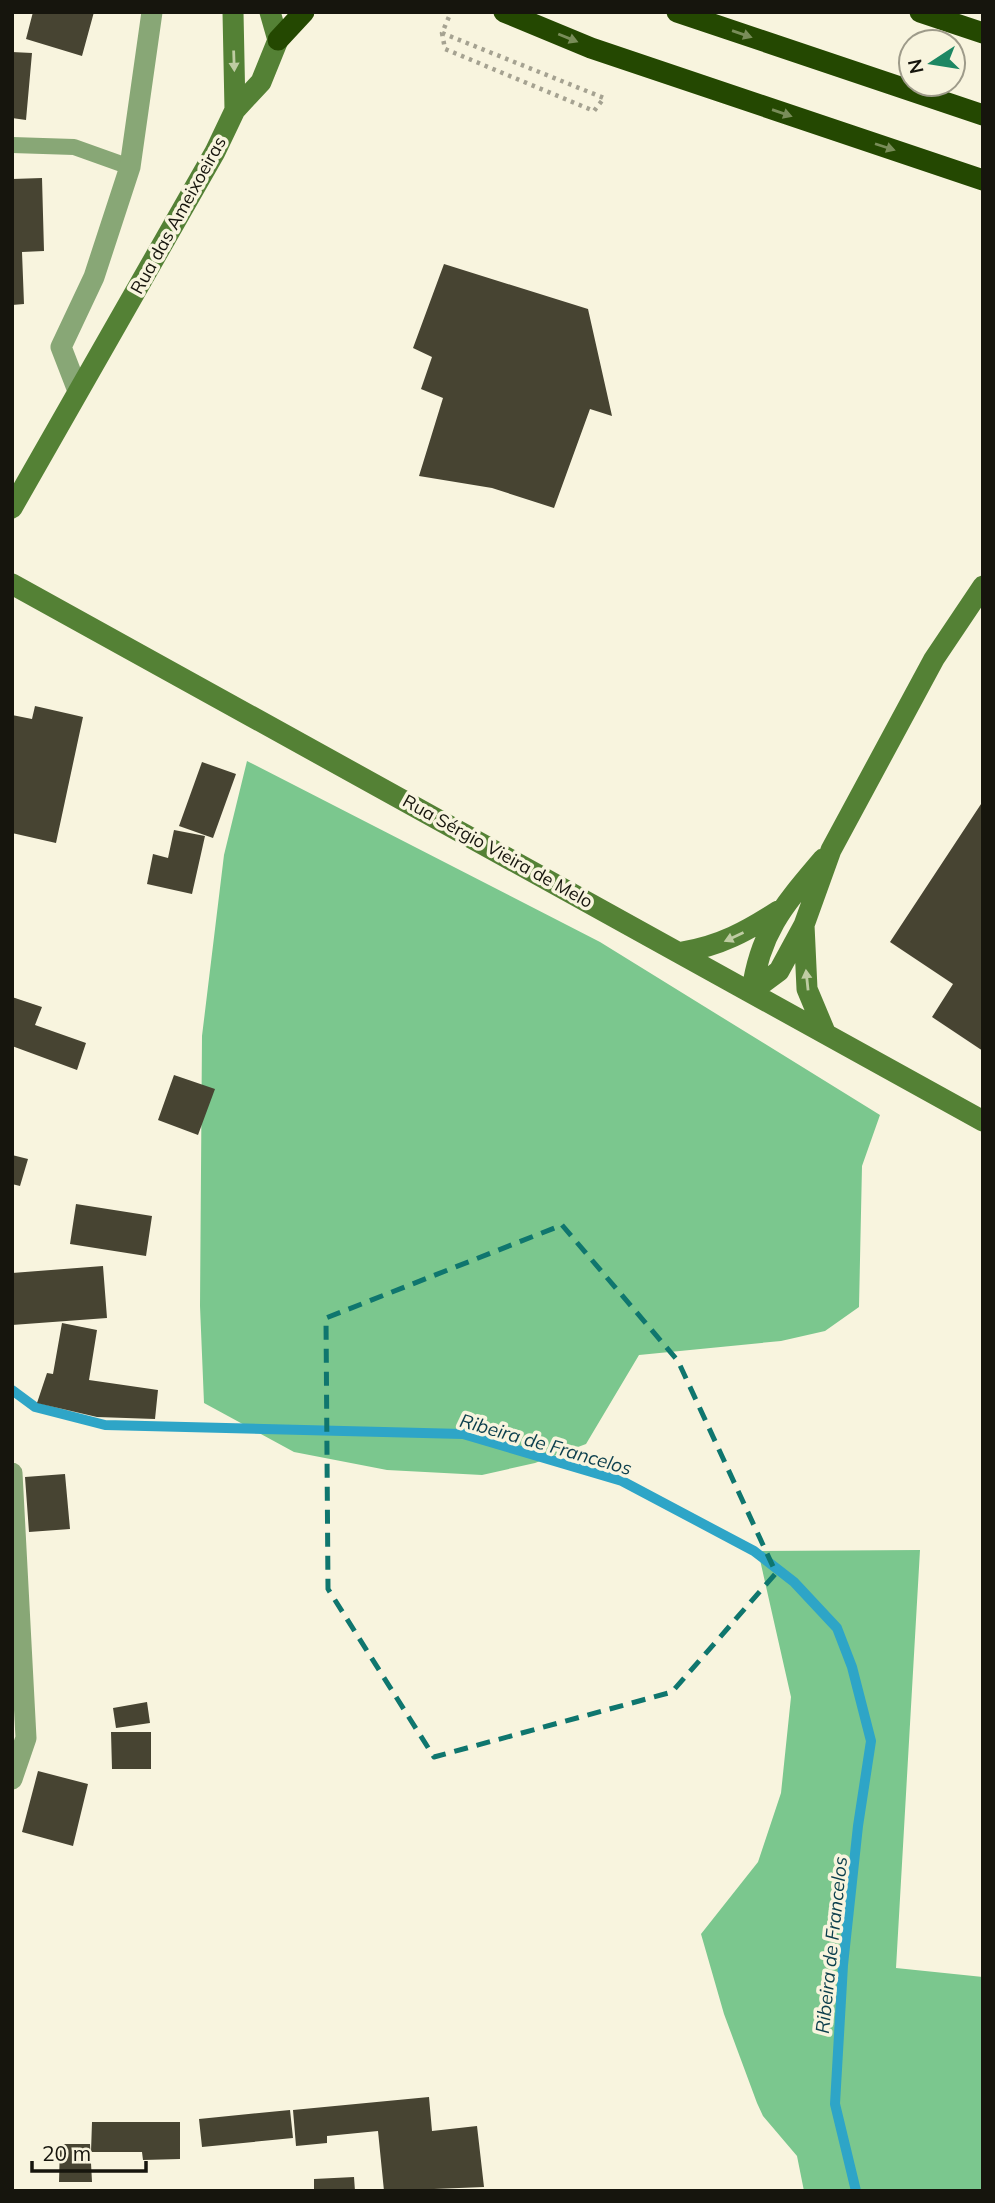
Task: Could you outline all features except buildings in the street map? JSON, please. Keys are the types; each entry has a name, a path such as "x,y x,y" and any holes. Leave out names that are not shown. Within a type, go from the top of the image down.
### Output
{"highway":[{"path":"278,40 304,12"},
{"path":"504,12 591,48 983,180"},
{"path":"677,12 983,115"},
{"path":"920,12 983,33"}],"main road":[{"path":"233,12 235,110"},
{"path":"270,12 278,40"},
{"name":"Rua das Ameixoeiras","path":"12,508 215,152 235,110 261,82 278,40"},
{"name":"Rua Sérgio Vieira de Melo","path":"12,584 682,952 983,1121"},
{"path":"752,991 779,971 804,925 831,849 934,659 983,586"},
{"path":"752,991 756,958 780,909 831,849"},
{"path":"682,952 708,948 737,937 780,909"},
{"path":"804,925 807,989 825,1032"}],"street":[{"path":"78,391 61,347 94,277 130,167 152,12"},
{"path":"12,1473 26,1738 12,1779"}],"lane":[{"path":"12,145 74,148 130,167"}],"path":[{"path":"442,33 604,99 594,111 445,49 442,33 451,12"}],"highlighted area":[{"path":"562,1225 678,1361 776,1573 672,1692 434,1757 328,1589 326,1318"}],"green space":[{"path":"247,761 600,942 880,1115 862,1166 859,1307 825,1331 781,1341 639,1355 586,1444 535,1463 482,1475 387,1470 294,1452 204,1403 200,1306 202,1036 224,855"},
{"path":"920,1550 896,1968 983,1977 983,2191 804,2191 797,2156 763,2116 757,2103 724,2014 701,1934 758,1862 781,1793 791,1697 758,1551"}],"waterway":[{"name":"Ribeira de Francelos","path":"12,1390 35,1407 105,1425 463,1434 622,1481 754,1551 794,1582 837,1628 852,1667 871,1741 858,1826 843,1965 835,2104 856,2191"}]}
